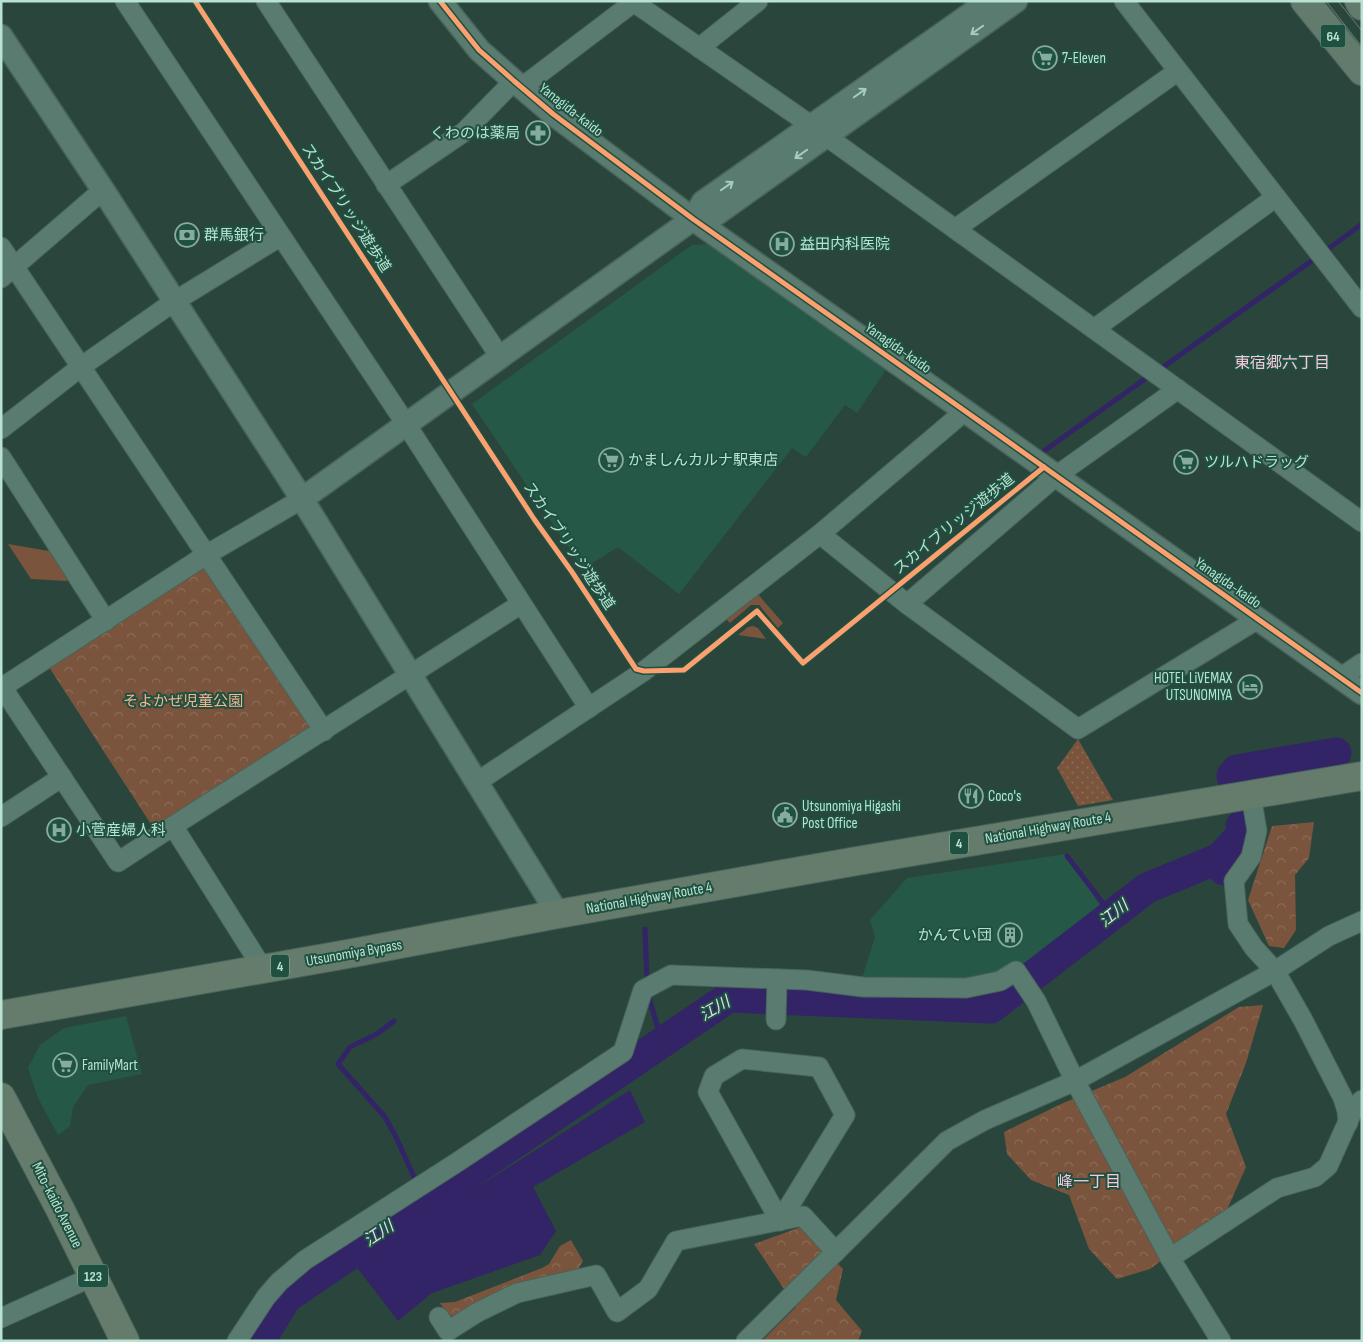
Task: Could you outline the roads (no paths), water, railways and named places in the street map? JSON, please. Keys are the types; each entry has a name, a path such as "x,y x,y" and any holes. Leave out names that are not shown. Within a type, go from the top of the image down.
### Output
{"highway":[{"name":"National Highway Route 4","path":"558,914 857,861 1362,776"},
{"name":"Utsunomiya Bypass","path":"1,1015 469,932 558,914"},
{"name":"Mito-kaido Avenue","path":"3,1104 94,1276 125,1341"}],"main road":[{"name":"64","path":"1305,1 1362,71"},
{"path":"1358,1 1362,6"}],"street":[{"path":"125,1 406,424 589,708"},
{"path":"266,1 500,357"},
{"name":"Yanagida-kaido","path":"440,1 479,50 553,114 693,219 1362,693"},
{"path":"699,48 758,1"},
{"path":"819,131 989,1"},
{"path":"521,604 118,862 2,688 206,555 302,499 693,219 703,202 819,131 1016,1"},
{"path":"1124,1 1362,308"},
{"path":"386,185 464,132 518,84 633,2 819,131 1362,522"},
{"path":"1,36 103,190 302,499 558,914"},
{"path":"955,229 1178,71"},
{"path":"8,272 103,190"},
{"path":"1094,329 1276,198"},
{"path":"1,429 82,366 175,301 281,236"},
{"path":"1,247 8,272 82,366 324,730"},
{"path":"907,604 1056,476 1178,389"},
{"path":"477,782 644,671 820,534 965,411"},
{"path":"1,457 106,620"},
{"path":"820,534 907,604 1078,729 1258,619"},
{"path":"1340,678 1362,663"},
{"path":"1,817 62,777"},
{"path":"1251,795 1257,831 1251,857 1234,881 1238,924 1254,948 1274,971 1303,1020 1343,1098 1348,1123"},
{"path":"173,826 263,969"},
{"path":"746,1341 948,1141 985,1120 1075,1081 1274,971 1329,936 1362,921"},
{"path":"237,1341 266,1297 279,1282 305,1260 624,1052 643,990 671,975 777,982 807,980 863,987 966,988 1000,981 1016,971 1032,995 1075,1081 1170,1258 1222,1341"},
{"path":"776,1016 777,982"},
{"path":"742,1059 819,1067 845,1115 780,1221 708,1092 714,1076 742,1059"},
{"path":"1170,1258 1277,1188 1316,1177 1328,1166 1354,1108 1362,1100"},
{"path":"439,1317 448,1331 478,1312 517,1293 596,1275 617,1312 648,1289 676,1241 803,1216 836,1252"},
{"path":"1,1318 94,1276"}],"waterway":[{"path":"1324,252 1362,224"},
{"path":"1159,370 1317,257"},
{"path":"1044,451 1152,374"},
{"path":"1232,776 1237,770 1336,753"},
{"path":"1220,858 1242,834 1241,826"},
{"path":"1067,856 1112,915"},
{"name":"江川","path":"260,1341 286,1298 729,997 991,1008 1147,888 1220,858 1224,870"},
{"path":"645,929 647,980"},
{"path":"648,994 662,1042"},
{"path":"394,1021 377,1034 350,1047 338,1064 385,1117 414,1177"},
{"path":"422,1193 426,1202"}],"tram line":[{"path":"1326,1 1362,47"},
{"path":"1338,1 1362,31"}],"place":[{"name":"7-Eleven","path":"1045,58"},
{"name":"くわのは薬局","path":"538,133"},
{"name":"群馬銀行","path":"187,235"},
{"name":"益田内科医院","path":"782,244"},
{"name":"かましんカルナ駅東店","path":"611,460"},
{"name":"ツルハドラッグ","path":"1186,462"},
{"name":"HOTEL LiVEMAX UTSUNOMIYA","path":"1250,687"},
{"name":"Coco's","path":"971,796"},
{"name":"Utsunomiya Higashi Post Office","path":"785,815"},
{"name":"小菅産婦人科","path":"59,830"},
{"name":"かんてい団","path":"1010,935"},
{"name":"FamilyMart","path":"65,1065"}],"district":[{"name":"東宿郷六丁目","path":"1282,363"},
{"name":"峰一丁目","path":"1089,1182"}],"park label":[{"name":"そよかぜ児童公園","path":"183,701"}]}
